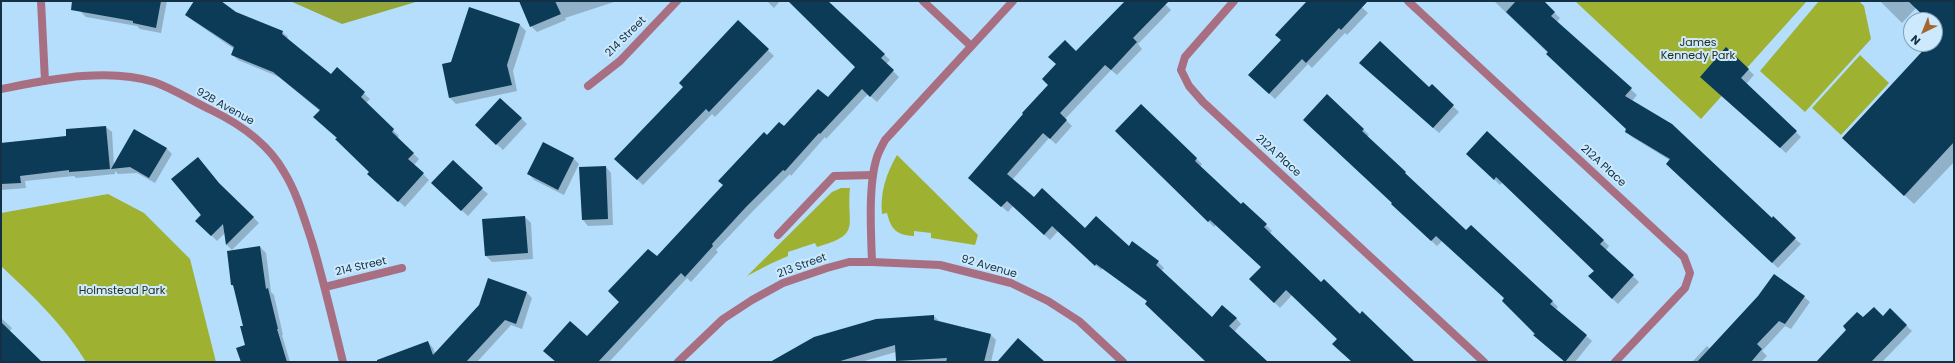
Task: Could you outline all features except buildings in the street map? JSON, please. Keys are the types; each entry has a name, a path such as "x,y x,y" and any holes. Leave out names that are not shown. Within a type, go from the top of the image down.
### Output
{"street":[{"path":"41,1 45,81"},
{"name":"214 Street","path":"588,86 620,61 677,1"},
{"path":"923,1 971,46"},
{"path":"872,262 871,227 874,175 877,157 885,140 1013,1"},
{"name":"212A Place","path":"1234,1 1185,57 1181,70 1189,86 1203,102 1484,362"},
{"name":"212A Place","path":"1408,1 1684,257 1690,273 1685,288 1615,362"},
{"name":"92B Avenue","path":"1,89 83,76 132,78 153,82 219,114 250,133 270,152 284,170 295,193 325,287 343,362"},
{"path":"778,234 834,176 874,175"},
{"name":"213 Street","path":"678,362 723,319 752,300 783,283 849,262 872,262"},
{"name":"92 Avenue","path":"872,262 940,265 1011,283 1048,301 1080,321 1123,362"},
{"name":"214 Street","path":"325,287 402,268"}],"green space":[{"path":"290,1 419,1 342,24"},
{"name":"James Kennedy Park","path":"1575,1 1807,1 1701,119"},
{"path":"1819,1 1859,1 1864,6 1871,39 1805,112 1760,71"},
{"path":"1860,55 1889,83 1841,135 1812,108"},
{"path":"897,155 978,235 975,245 931,238 931,233 914,231 914,236 903,234 899,233 893,227 887,213 882,214 882,198 887,176"},
{"path":"841,188 850,188 850,220 847,233 841,238 817,247 815,243 788,252 788,256 747,276 832,192"},
{"name":"Holmstead Park","path":"108,194 144,213 190,259 216,362 86,362 58,323 36,299 1,266 1,213"}]}
